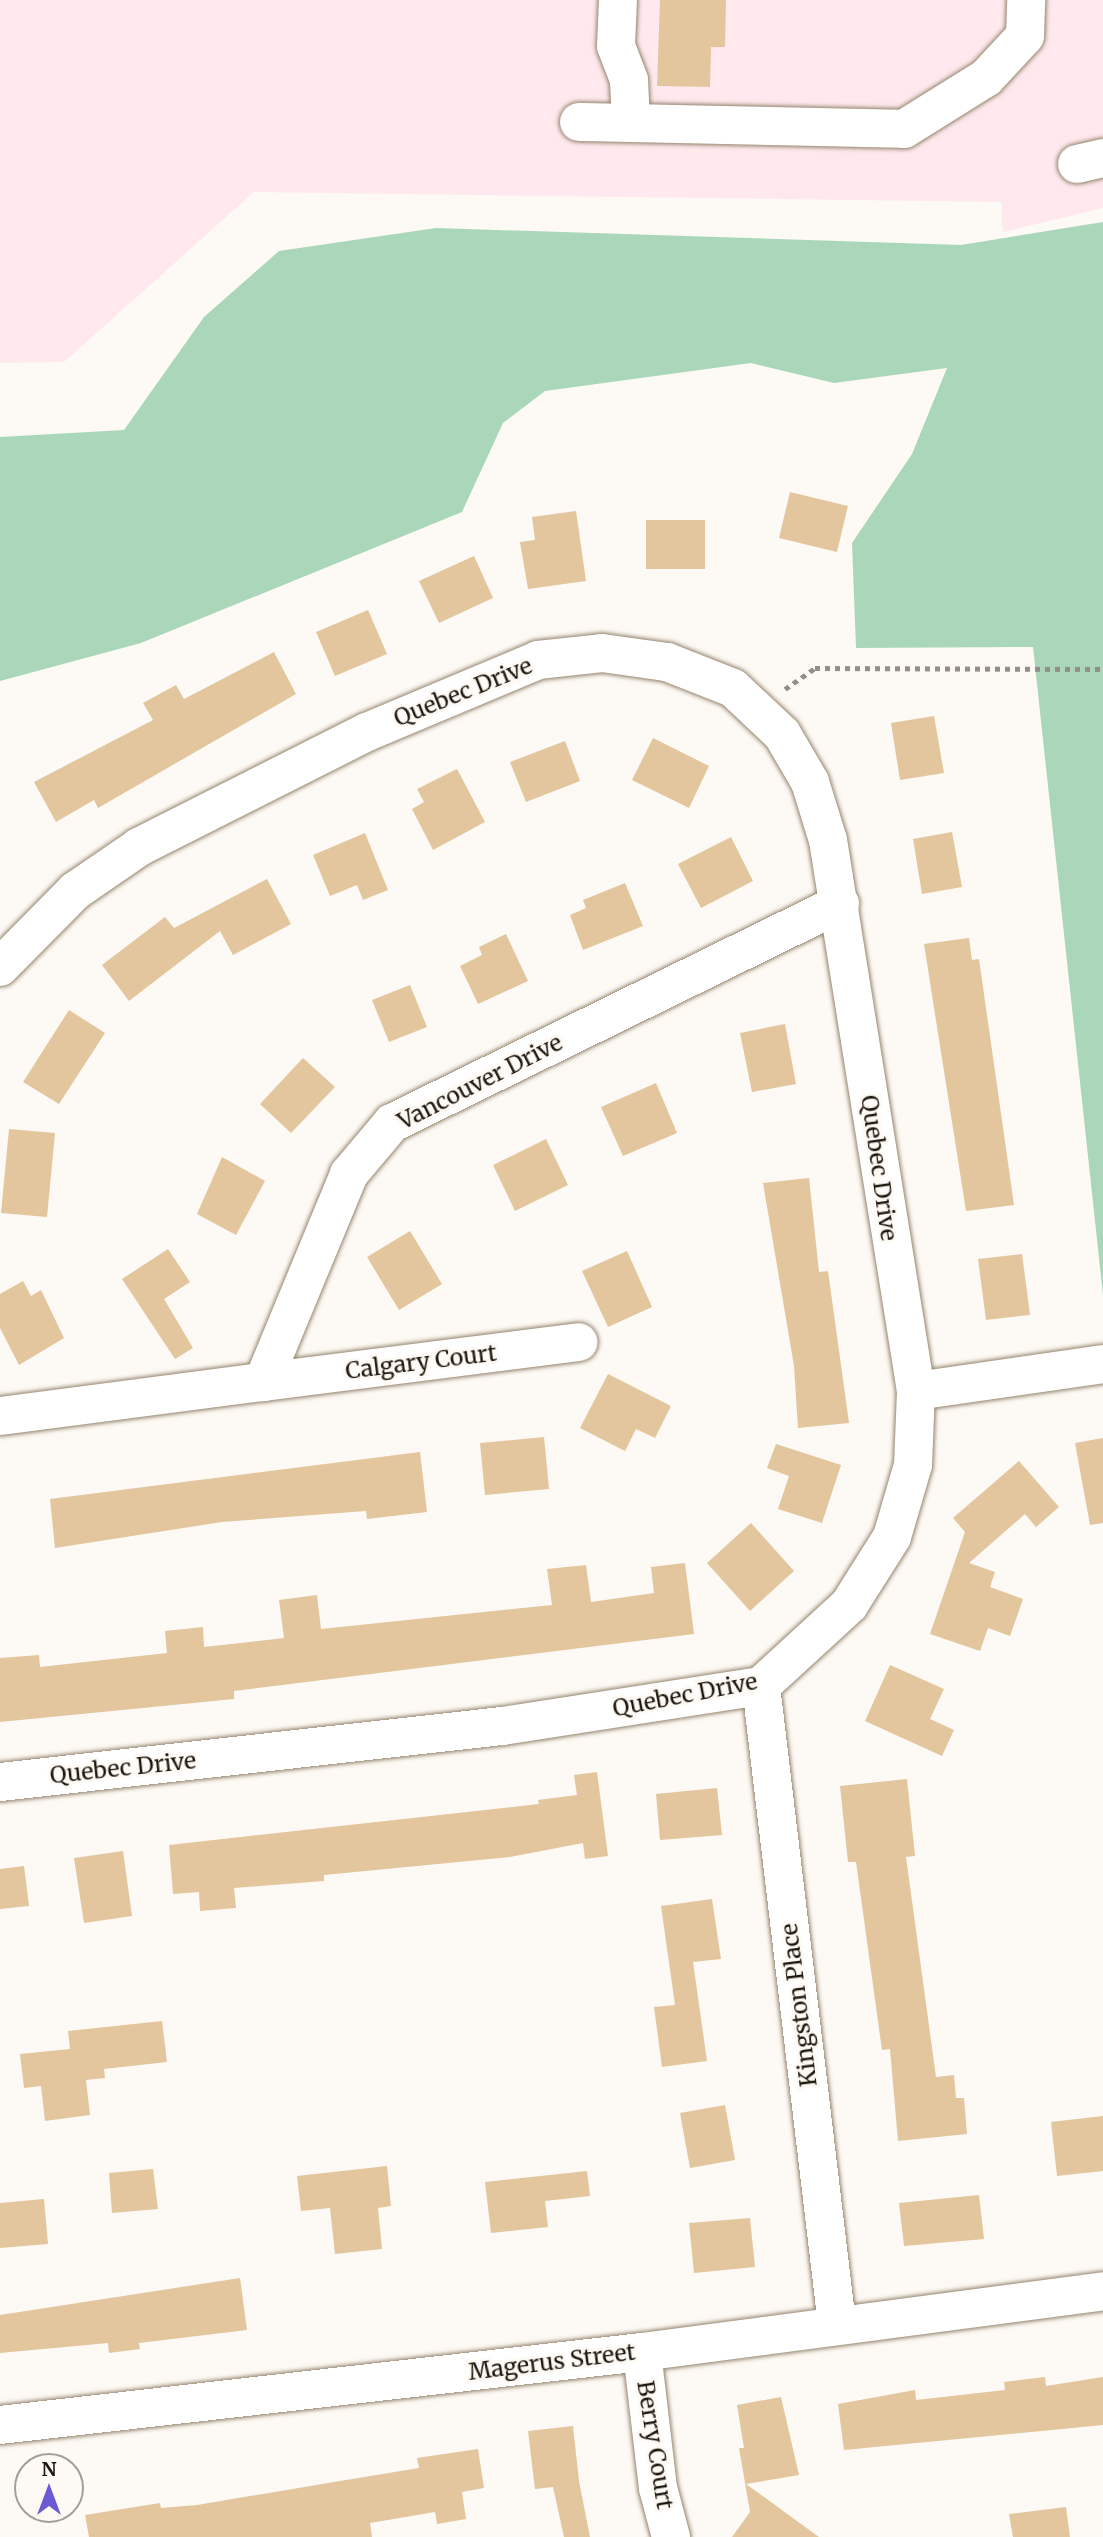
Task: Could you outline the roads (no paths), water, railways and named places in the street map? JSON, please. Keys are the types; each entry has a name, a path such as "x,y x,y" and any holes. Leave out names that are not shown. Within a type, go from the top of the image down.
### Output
{"street":[{"path":"618,0 616,46 629,80 631,123"},
{"path":"579,122 904,129 994,70 1026,36 1026,0"},
{"name":"Quebec Drive","path":"0,967 75,891 139,846 367,732 538,660 602,653 667,662 733,688 782,734 810,782 840,904 916,1391 913,1465 892,1537 849,1605 761,1686 502,1726 0,1782"},
{"name":"Vancouver Drive","path":"263,1382 349,1174 392,1123 840,904"},
{"name":"Calgary Court","path":"263,1382 578,1342"},
{"path":"916,1391 1103,1364"},
{"path":"0,1416 263,1382"},
{"name":"Kingston Place","path":"761,1686 837,2324"},
{"name":"Magerus Street","path":"0,2425 642,2352 837,2324 1103,2291"},
{"name":"Berry Court","path":"642,2352 658,2488 671,2537"}]}
